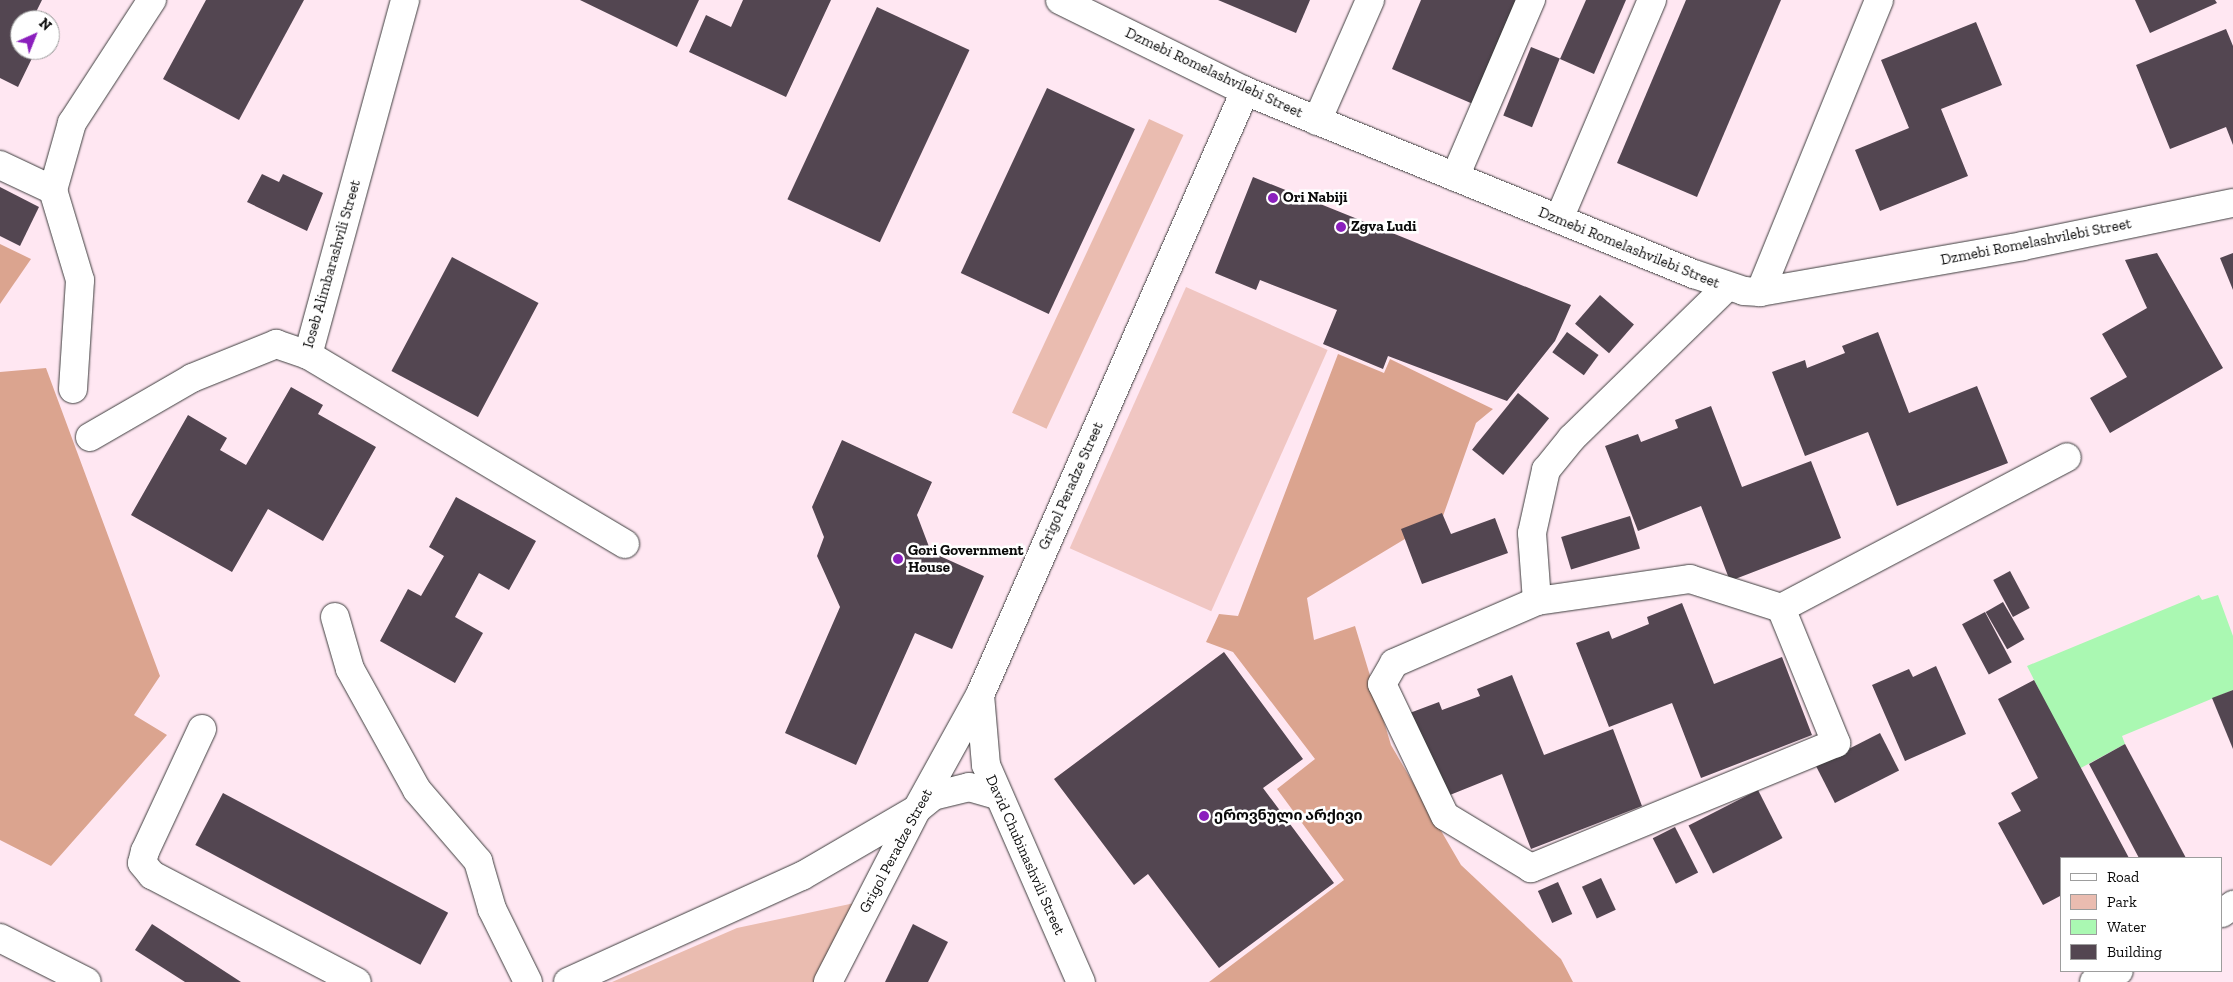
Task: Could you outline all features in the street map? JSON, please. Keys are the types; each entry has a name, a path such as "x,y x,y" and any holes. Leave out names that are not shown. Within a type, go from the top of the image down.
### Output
{"street":[{"path":"73,388 80,280 53,190 72,123 152,0"},
{"name":"Ioseb Alimbarashvili Street","path":"90,437 192,378 276,344 308,355 405,0"},
{"name":"Dzmebi Romelashvilebi Street","path":"1060,0 1245,91 1727,287 1760,292 2023,246 2233,203"},
{"path":"1317,121 1370,0"},
{"path":"1455,177 1531,0"},
{"path":"1559,219 1652,0"},
{"path":"1760,292 1879,0"},
{"name":"Grigol Peradze Street","path":"828,982 917,809 980,695 1245,91"},
{"path":"0,165 53,190"},
{"path":"1538,601 1532,533 1546,470 1567,443 1727,287"},
{"path":"308,355 625,544"},
{"path":"1781,608 1836,743 1531,868 1445,816 1382,684 1394,663 1538,601 1690,580 1781,608 2067,457"},
{"path":"335,617 350,669 417,790 478,861 492,909 528,982"},
{"name":"David Chubinashvili Street","path":"980,695 986,765 997,795 1081,982"},
{"path":"202,729 145,851 142,863 152,875 357,982"},
{"path":"568,982 802,876 917,809 933,796 970,787 997,795"},
{"path":"0,938 87,982"},
{"path":"2094,982 2117,972"}],"green space":[{"path":"1149,119 1183,135 1047,429 1012,413"},
{"path":"864,901 821,982 612,982 737,928"}],"shaded area":[{"path":"0,244 31,259 0,304"},
{"path":"1186,287 1328,350 1211,611 1070,548"},
{"path":"1338,354 1384,373 1390,359 1493,409 1476,423 1443,516 1307,598 1314,640 1355,626 1391,745 1461,865 1561,959 1573,982 1209,982 1344,880 1277,789 1315,759 1233,652 1206,642 1219,614 1238,616"},
{"path":"46,368 160,676 134,715 167,735 51,866 0,840 0,372"}],"water":[{"path":"2199,595 2202,600 2218,595 2233,636 2233,690 2122,736 2125,744 2079,769 2027,666"}],"building":[{"path":"0,0 42,0 37,10 10,10 10,60 31,60 18,87 0,78"},
{"path":"206,0 304,0 239,120 163,79"},
{"path":"580,0 699,0 677,47"},
{"path":"743,0 831,0 786,97 689,52 706,15 731,27"},
{"path":"1218,0 1310,0 1296,33"},
{"path":"1421,0 1517,0 1473,104 1392,69"},
{"path":"1586,0 1626,0 1594,74 1560,59"},
{"path":"1686,0 1781,0 1697,197 1617,163"},
{"path":"2135,0 2215,0 2217,3 2150,33"},
{"path":"877,7 969,50 880,242 787,199"},
{"path":"1976,22 2002,85 1941,109 1968,176 1880,211 1855,150 1909,128 1881,60"},
{"path":"2226,29 2233,46 2233,145 2226,127 2170,149 2136,65"},
{"path":"1531,47 1560,59 1532,127 1503,116"},
{"path":"1047,88 1135,129 1049,314 961,273"},
{"path":"262,174 279,182 283,174 323,193 307,231 247,202"},
{"path":"1253,177 1571,305 1555,341 1507,401 1388,356 1383,369 1323,344 1337,310 1260,280 1256,290 1215,273"},
{"path":"0,187 39,207 20,246 0,236"},
{"path":"2157,253 2223,368 2110,433 2090,398 2127,377 2102,334 2147,308 2125,260"},
{"path":"2233,253 2233,290 2220,258"},
{"path":"452,257 539,303 478,417 391,371"},
{"path":"1600,295 1634,325 1609,353 1575,324"},
{"path":"1567,332 1599,355 1584,375 1552,352"},
{"path":"1878,332 1909,413 1977,386 2008,463 1897,506 1868,432 1805,456 1772,372 1805,360 1807,368 1845,353 1842,346"},
{"path":"291,387 323,405 318,414 376,447 323,541 268,509 232,572 131,515 188,415 227,438 220,450 246,465"},
{"path":"1518,393 1549,418 1503,475 1472,450"},
{"path":"1711,406 1742,487 1811,461 1841,538 1730,581 1701,506 1638,531 1605,446 1638,434 1641,442 1678,428 1675,420"},
{"path":"842,440 932,482 917,515 931,552 984,576 952,649 915,633 856,765 785,733 840,607 817,556 824,537 812,507"},
{"path":"456,497 536,541 509,590 479,573 455,617 483,633 455,683 380,641 408,589 421,596 444,556 429,547"},
{"path":"1442,513 1451,534 1495,518 1508,553 1422,584 1401,529"},
{"path":"1630,516 1640,549 1571,570 1561,537"},
{"path":"2010,571 2030,608 2013,617 1993,580"},
{"path":"2003,602 2024,639 2007,649 1986,612"},
{"path":"1682,603 1714,684 1782,657 1812,735 1701,778 1672,703 1609,727 1576,643 1609,631 1612,639 1649,624 1647,617"},
{"path":"1985,612 2012,662 1989,675 1962,624"},
{"path":"1224,652 1303,759 1263,788 1334,883 1219,968 1148,874 1134,885 1054,779"},
{"path":"1936,666 1966,734 1905,761 1872,685 1909,669 1913,677"},
{"path":"1512,675 1544,755 1613,729 1642,806 1531,849 1502,774 1440,799 1407,714 1439,702 1442,710 1480,696 1477,689"},
{"path":"2034,680 2128,857 2060,857 2060,896 2043,905 1998,823 2021,811 2011,793 2038,778 1998,699"},
{"path":"2233,690 2233,749 2212,698"},
{"path":"1880,733 1899,770 1835,803 1816,766"},
{"path":"2125,744 2185,857 2138,857 2089,764"},
{"path":"1758,790 1783,838 1713,874 1689,825"},
{"path":"223,793 448,913 420,965 195,845"},
{"path":"1675,827 1698,872 1676,884 1653,838"},
{"path":"1601,878 1616,910 1597,919 1582,887"},
{"path":"1558,882 1572,914 1552,923 1538,891"},
{"path":"152,924 241,982 185,982 135,950"},
{"path":"913,924 948,942 928,982 885,982"}],"place":[{"name":"Ori Nabiji","path":"1273,198"},
{"name":"Zgva Ludi","path":"1341,227"},
{"name":"Gori Government House","path":"898,559"},
{"name":"ეროვნული არქივი","path":"1204,816"}]}
